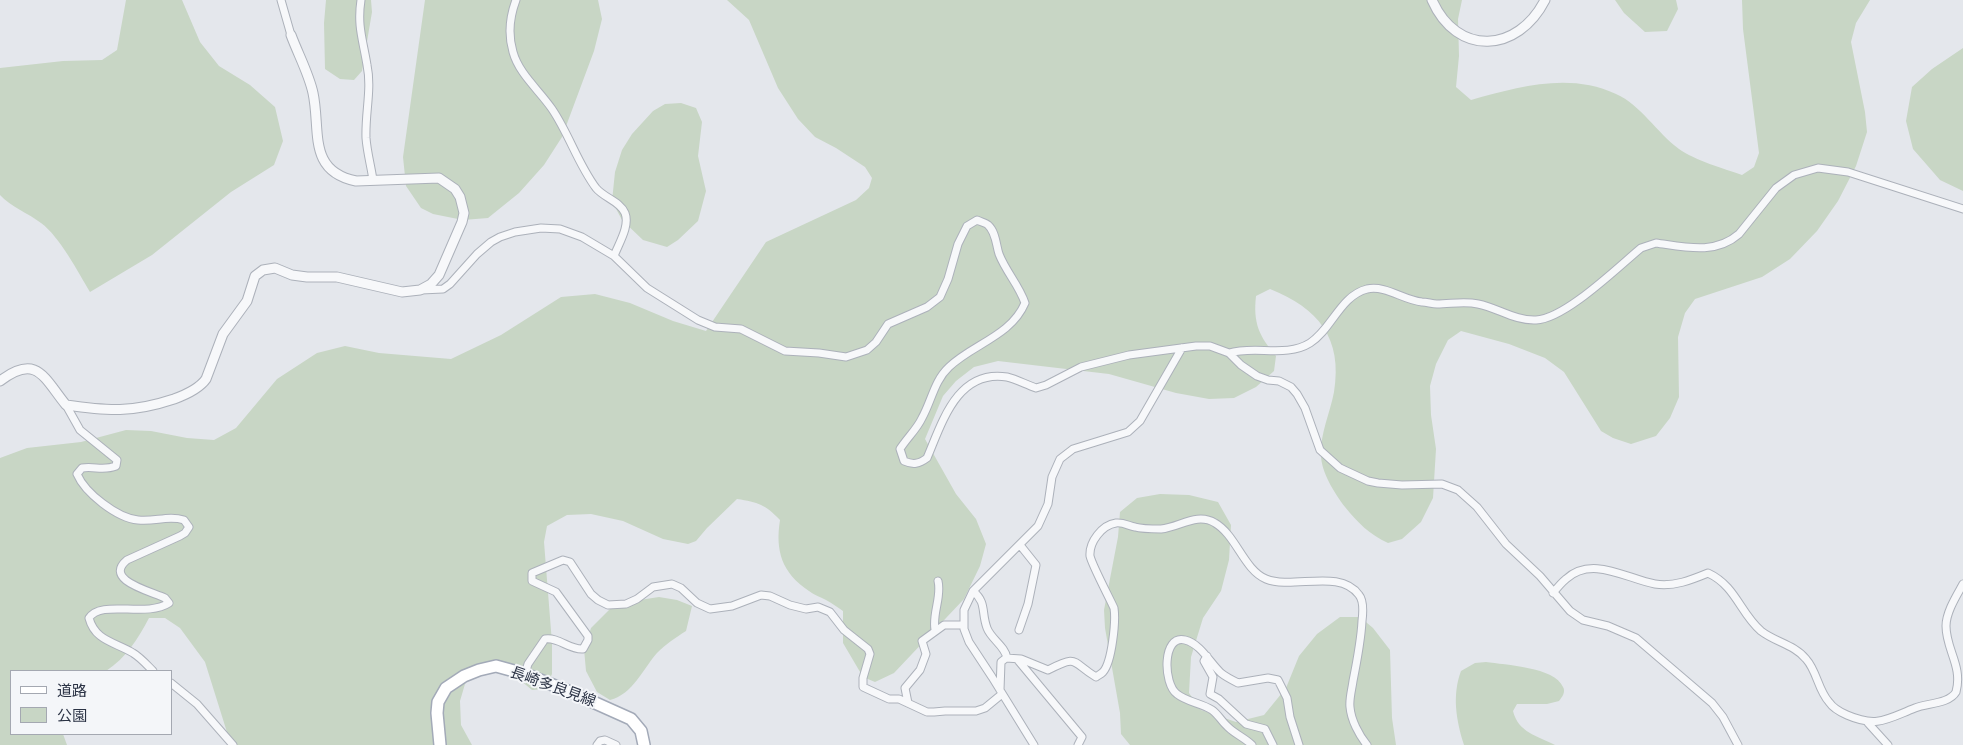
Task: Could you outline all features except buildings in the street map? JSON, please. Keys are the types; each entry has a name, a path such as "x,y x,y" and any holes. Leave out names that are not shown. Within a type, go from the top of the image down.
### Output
{"main road":[{"name":"長崎多良見線","path":"440,745 436,713 438,702 446,688 464,676 496,666 524,674 582,696 630,718 641,731 644,745"}],"street":[{"path":"281,0 291,35 313,91 318,144 323,160 330,169 344,178 356,181 439,178 454,189 460,197 464,213 462,222 439,275 431,284 420,290"},
{"path":"361,0 358,16 362,48 367,64 369,97 366,138 373,180"},
{"path":"516,0 510,24 510,36 517,62 565,130 578,160 598,190 624,211 627,222 614,256"},
{"path":"1432,0 1438,15 1455,31 1476,40 1497,41 1522,30 1537,15 1545,0"},
{"path":"1229,352 1241,349 1269,351 1297,349 1311,342 1351,297 1367,289 1383,289 1409,299 1434,304 1466,302 1480,304 1518,319 1538,320 1549,317 1577,301 1641,248 1650,244 1656,243 1694,249 1719,245 1733,240 1776,188 1794,175 1818,168 1848,172 1963,209"},
{"path":"66,405 108,410 150,407 181,396 202,384 206,379 223,334 247,301 255,276 268,268 307,277 337,277 402,292 443,289 491,242 515,232 541,228 560,229 582,237 614,256 647,288 698,320 714,327 741,329 785,351 819,353 846,358 867,350 876,342 888,324 927,307 940,297 948,279 958,244 967,226 977,220 989,226 995,237 998,253 1006,270 1021,291 1025,303 1015,321 949,366 939,378 922,419 900,449 904,461 911,464 921,462 927,458 951,404 966,388 981,380 993,377 1008,378 1036,388 1090,364 1129,355 1210,346 1229,352 1241,365 1257,376 1279,381 1291,387 1305,408 1320,450 1340,468 1368,481 1378,483 1402,485 1442,484 1458,490 1477,508 1506,544 1540,576 1570,611 1583,620 1608,626 1636,638 1712,704 1723,717 1738,745"},
{"path":"1034,745 969,642 964,630 964,610 973,591 1038,526 1048,504 1052,477 1060,459 1073,449 1128,432 1140,422 1182,348"},
{"path":"0,381 22,370 34,369 52,385 80,430 117,460 116,466 108,469 90,466 82,468 77,474 80,483 112,509 135,520 173,517 184,520 188,527 185,533 180,536 127,560 120,566 119,572 123,579 165,598 169,603 161,608 140,611 101,610 92,614 89,618 91,626 103,640 134,653 152,670"},
{"path":"524,674 528,664 545,639 552,638 576,649 583,649 588,640 588,636 556,592 532,581 532,573 563,560 570,562 592,594 608,605 626,604 637,599 653,587 672,584 681,588 697,603 710,608 732,606 761,595 770,596 790,605 806,609 818,607 830,612 844,630 868,648 870,654 863,678 863,687 889,699 899,699 926,712 976,711 985,708 1001,692 1001,662 1007,658 1017,658 1048,670 1072,660 1078,662 1096,677 1104,672 1108,661 1115,616 1114,608 1090,556 1097,535 1105,527 1116,523 1136,528 1159,529 1204,518 1217,523 1263,578 1279,583 1342,582 1352,587 1360,596 1363,612 1362,632 1350,708 1357,730 1367,745"},
{"path":"1018,630 1028,604 1036,565 1020,544"},
{"path":"1553,593 1566,578 1586,568 1610,571 1656,584 1670,585 1708,573 1719,578 1727,585 1760,629 1804,657 1810,664 1828,702 1839,712 1868,723 1888,745"},
{"path":"935,630 933,619 940,589 938,581"},
{"path":"1868,723 1885,720 1925,704 1948,699 1956,694 1962,681 1963,672 1959,657 1946,631 1946,622 1963,584"},
{"path":"973,591 980,596 987,627 1006,652 1007,658"},
{"path":"908,703 905,688 920,670 926,654 922,641 944,625 964,625"},
{"path":"1252,745 1228,727 1212,710 1177,695 1170,688 1166,677 1168,658 1171,644 1176,640 1185,640 1207,656 1222,674 1238,683 1268,678 1278,680 1287,698 1298,745"},
{"path":"1207,656 1204,662 1213,677 1210,694 1219,699 1246,724 1265,729 1273,745"},
{"path":"1017,658 1082,737 1078,745"},
{"path":"172,684 198,704 233,745"},
{"path":"597,745 600,741 605,740 616,745"}],"green space":[{"path":"126,0 182,0 200,42 219,66 250,85 275,107 283,141 274,165 231,192 152,255 90,292 68,255 48,229 0,195 0,68 63,61 102,60 117,50"},
{"path":"326,0 371,0 372,12 362,71 354,80 340,79 325,69 324,23"},
{"path":"425,0 598,0 602,19 594,51 562,137 544,165 519,193 488,218 463,220 433,214 421,208 406,186 403,157"},
{"path":"727,0 1462,0 1458,19 1459,56 1456,87 1471,100 1507,90 1544,84 1580,84 1598,87 1616,94 1633,105 1685,153 1742,175 1754,167 1759,153 1743,29 1742,0 1870,0 1856,23 1851,42 1865,112 1867,132 1856,166 1838,201 1817,231 1790,259 1762,277 1695,299 1685,313 1678,337 1679,397 1670,418 1656,436 1631,444 1613,438 1601,431 1564,372 1545,358 1509,344 1461,331 1448,340 1436,364 1430,386 1431,415 1436,449 1433,498 1421,522 1402,539 1388,543 1370,532 1345,507 1329,482 1323,468 1321,447 1334,392 1335,356 1323,327 1314,316 1302,306 1270,289 1256,296 1255,314 1261,335 1276,356 1274,371 1256,387 1234,398 1209,399 1176,393 1109,374 998,361 974,367 956,381 943,396 925,439 956,494 976,519 986,544 980,566 964,599 894,673 875,682 863,677 843,643 843,611 809,591 792,577 787,569 780,551 780,520 761,505 737,499 696,541 688,544 663,539 623,521 591,514 567,515 547,526 544,542 552,643 552,674 545,689 532,690 514,675 491,664 474,672 465,684 460,701 461,725 472,745 231,745 205,662 180,628 165,618 149,618 131,648 107,670 10,670 10,735 63,735 67,745 0,745 0,458 27,448 81,442 126,430 151,431 187,438 214,440 236,428 277,379 317,353 345,346 379,353 451,359 501,335 561,297 595,294 630,303 673,321 706,331 766,242 856,200 869,188 872,178 865,167 815,137 798,119 778,88 749,20"},
{"path":"1615,0 1676,0 1678,9 1667,31 1645,32 1624,13"},
{"path":"1963,48 1963,191 1940,180 1913,149 1906,121 1912,87 1932,69"},
{"path":"681,103 696,108 702,122 698,156 706,191 698,221 678,240 667,247 643,240 622,220 612,201 615,172 622,150 632,134 653,111 665,104"},
{"path":"1160,494 1189,495 1218,502 1231,525 1229,560 1221,591 1203,618 1191,657 1189,693 1201,710 1236,722 1264,715 1286,688 1299,656 1317,634 1340,617 1360,617 1373,628 1390,650 1392,718 1396,745 1130,745 1121,734 1120,713 1105,628 1104,610 1118,537 1120,512 1137,498"},
{"path":"659,597 677,600 692,606 686,631 657,653 631,687 618,697 610,700 597,692 586,671 584,649 591,628 612,607"},
{"path":"1486,662 1529,668 1550,675 1558,680 1564,691 1559,701 1547,704 1517,704 1513,711 1519,724 1524,729 1555,745 1464,745 1456,708 1458,680 1461,671 1475,663"}]}
